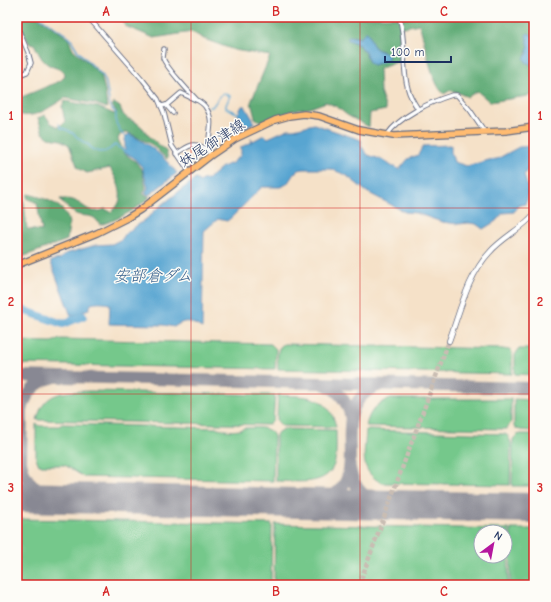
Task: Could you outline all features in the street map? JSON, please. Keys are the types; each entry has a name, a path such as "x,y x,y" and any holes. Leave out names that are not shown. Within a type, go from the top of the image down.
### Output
{"main road":[{"name":"妹尾御津線","path":"17,265 97,233 127,218 140,210 210,156 235,139 275,120 289,116 304,114 319,116 359,130 387,135 485,132 534,127"}],"street":[{"path":"88,17 154,92 161,106 172,146 189,172"},
{"path":"399,17 403,37 407,88 410,97 418,109"},
{"path":"17,26 31,63 27,72 17,76"},
{"path":"164,49 163,58 199,102"},
{"path":"161,106 166,105 180,93 206,107 211,125 207,149 210,156"},
{"path":"387,135 391,129 418,109 452,95 457,95 470,110 485,132"},
{"path":"166,105 174,113"},
{"path":"521,129 534,130"},
{"path":"176,154 193,144 198,144 207,149"},
{"path":"449,341 472,279 483,261 496,246 524,224 534,214"}],"green space":[{"path":"17,17 38,17 69,40 73,49 101,75 105,90 107,108 96,104 65,98 36,114 23,115 17,113 17,99 60,81 65,76 64,72 46,63 40,56 34,44 29,43 17,21"},
{"path":"125,17 534,17 534,36 530,34 527,38 529,47 525,56 526,62 534,66 534,95 490,102 477,91 468,97 451,90 444,94 439,89 435,81 419,24 400,28 402,60 379,69 380,91 386,110 370,113 369,127 347,115 337,107 326,102 310,108 291,111 261,122 255,118 251,102 270,56 234,50 204,39 192,32 154,38 125,26 122,19","holes":["369,34 374,46 389,55 387,60 373,65 368,61 361,48 349,40 352,36 360,38 363,35"]},
{"path":"65,101 98,107 114,114 117,112 112,106 114,103 120,107 123,114 127,118 143,128 148,135 166,151 167,159 151,144 127,132 120,135 118,139 125,154 135,161 142,170 146,188 143,194 150,197 127,214 100,225 95,218 76,214 60,199 73,200 91,211 100,211 105,209 111,212 119,202 120,196 116,179 110,168 87,173 78,168 69,145 61,140 49,138 43,133 38,118 45,115 51,123 58,127 65,122 62,106"},
{"path":"17,190 23,195 27,229 42,231 37,203 27,198 28,194 54,203 64,211 69,224 67,240 17,259"},
{"path":"61,339 271,344 276,349 275,369 17,364 17,341 51,342"},
{"path":"284,344 503,349 512,352 512,374 278,369 278,352 279,348"},
{"path":"519,349 534,349 534,375 515,374 515,355"},
{"path":"91,391 275,395 273,421 268,425 37,420 40,410 50,398 64,393"},
{"path":"278,395 307,397 322,402 333,416 336,427 282,426 277,421"},
{"path":"391,399 511,399 511,422 507,429 366,426 369,416 374,408"},
{"path":"514,399 534,400 534,431 520,430 514,427"},
{"path":"36,424 40,426 59,426 62,424 219,428 232,431 244,428 262,428 272,433 274,437 273,481 84,477 65,465 39,465 36,458"},
{"path":"283,429 336,430 335,461 332,470 326,476 311,481 276,481 276,435"},
{"path":"366,430 505,434 508,436 511,443 510,485 382,483 369,473 366,467 364,454"},
{"path":"534,434 534,486 512,486 513,439 517,435"},
{"path":"17,519 272,524 271,585 17,585"},
{"path":"275,524 473,528 473,564 508,564 508,585 274,585"},
{"path":"513,529 534,529 534,585 510,585 510,564 513,564"}],"water":[{"path":"365,32 367,32 377,50 389,55 387,60 373,65 371,64 365,51 356,43 348,40 348,36 360,38"},
{"path":"528,33 534,36 534,66 526,62 524,58 528,53 527,51 529,47 526,35"},
{"path":"242,106 245,106 255,123 244,127 238,114"},
{"name":"安部倉ダム","path":"314,124 361,140 361,146 368,155 383,160 399,170 408,159 418,155 423,146 451,145 451,152 454,162 467,166 497,159 519,147 534,146 534,169 528,169 524,175 528,190 527,200 525,204 518,206 514,212 503,213 496,221 483,229 476,224 442,222 416,213 405,212 367,192 346,175 331,169 298,170 287,184 280,187 262,187 227,221 218,219 204,231 202,328 188,322 178,324 174,327 164,325 109,324 110,304 103,303 91,304 89,309 71,316 51,261 60,259 65,254 96,245 112,244 122,239 126,233 145,220 154,211 194,180 196,179 200,182 208,179 222,167 232,163 241,155 241,147 252,142 251,138 253,141 264,135 268,138 288,129"},
{"path":"129,134 155,150 177,173 149,195 145,193 148,188 142,167 133,157 125,153 125,137"}],"waterway":[{"path":"40,17 70,38 78,51 103,76 106,83 110,107 116,113 116,123 122,134 127,138"},
{"path":"209,107 212,107 224,93 230,96 226,108 239,114"},
{"path":"59,124 61,128 72,133 95,151 107,151 115,145 126,152"},
{"path":"246,130 247,125"},
{"path":"17,308 63,324 83,316"}],"taxiway":[{"path":"17,376 534,388"},
{"path":"22,411 23,405 32,390 41,382 52,378"},
{"path":"323,384 334,390 342,397 348,407 351,419"},
{"path":"310,503 331,497 343,486 348,473 350,457 350,425 353,409 364,394 381,385"},
{"path":"17,395 22,412 21,461 17,474"},
{"path":"21,461 28,480 43,493 57,498"},
{"path":"350,468 355,483 363,494 375,501 390,505"}],"runway":[{"path":"17,497 534,508"}],"tunnel":[{"path":"359,585 449,341"}]}
